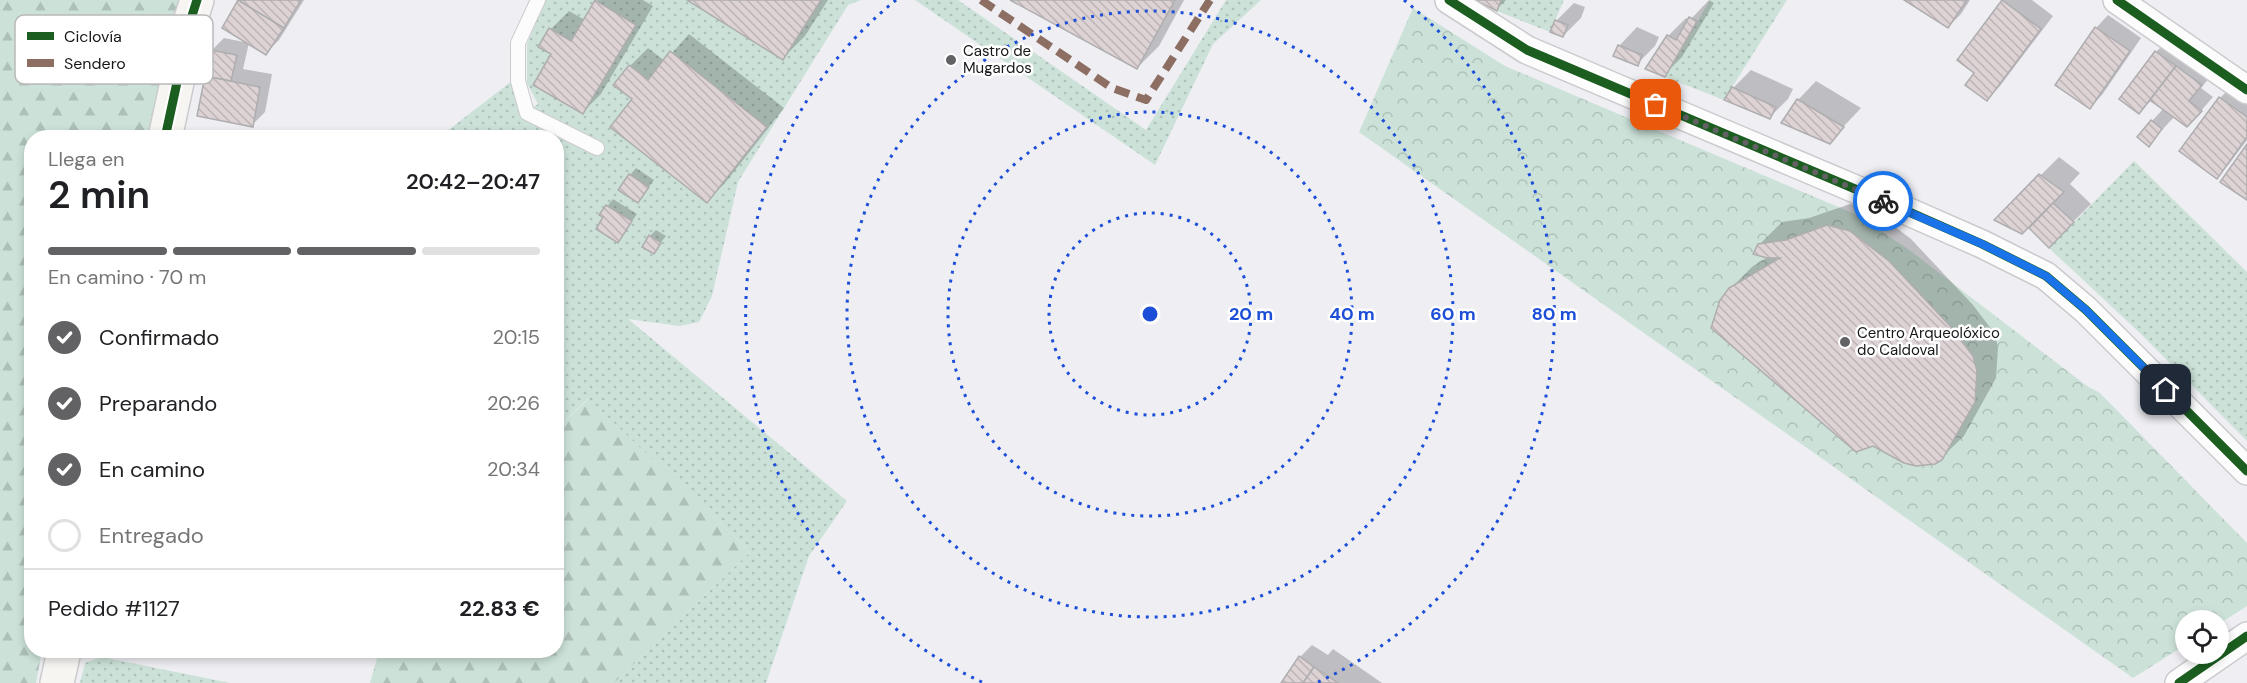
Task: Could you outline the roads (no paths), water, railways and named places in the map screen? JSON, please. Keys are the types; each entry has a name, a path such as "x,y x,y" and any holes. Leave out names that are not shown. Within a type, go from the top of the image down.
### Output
{"street":[{"path":"1449,0 1527,50 1962,235 2046,276 2086,310 2247,471"},
{"path":"2117,0 2247,90"},
{"path":"167,130 179,84"},
{"path":"2179,683 2247,636"},
{"path":"57,683 62,658"}],"lane":[{"path":"538,0 518,43 518,81 527,113 561,130"},
{"path":"564,132 597,148"}],"place":[{"name":"Castro de Mugardos","path":"951,60"},
{"name":"Centro Arqueolóxico do Caldoval","path":"1845,342"}]}
